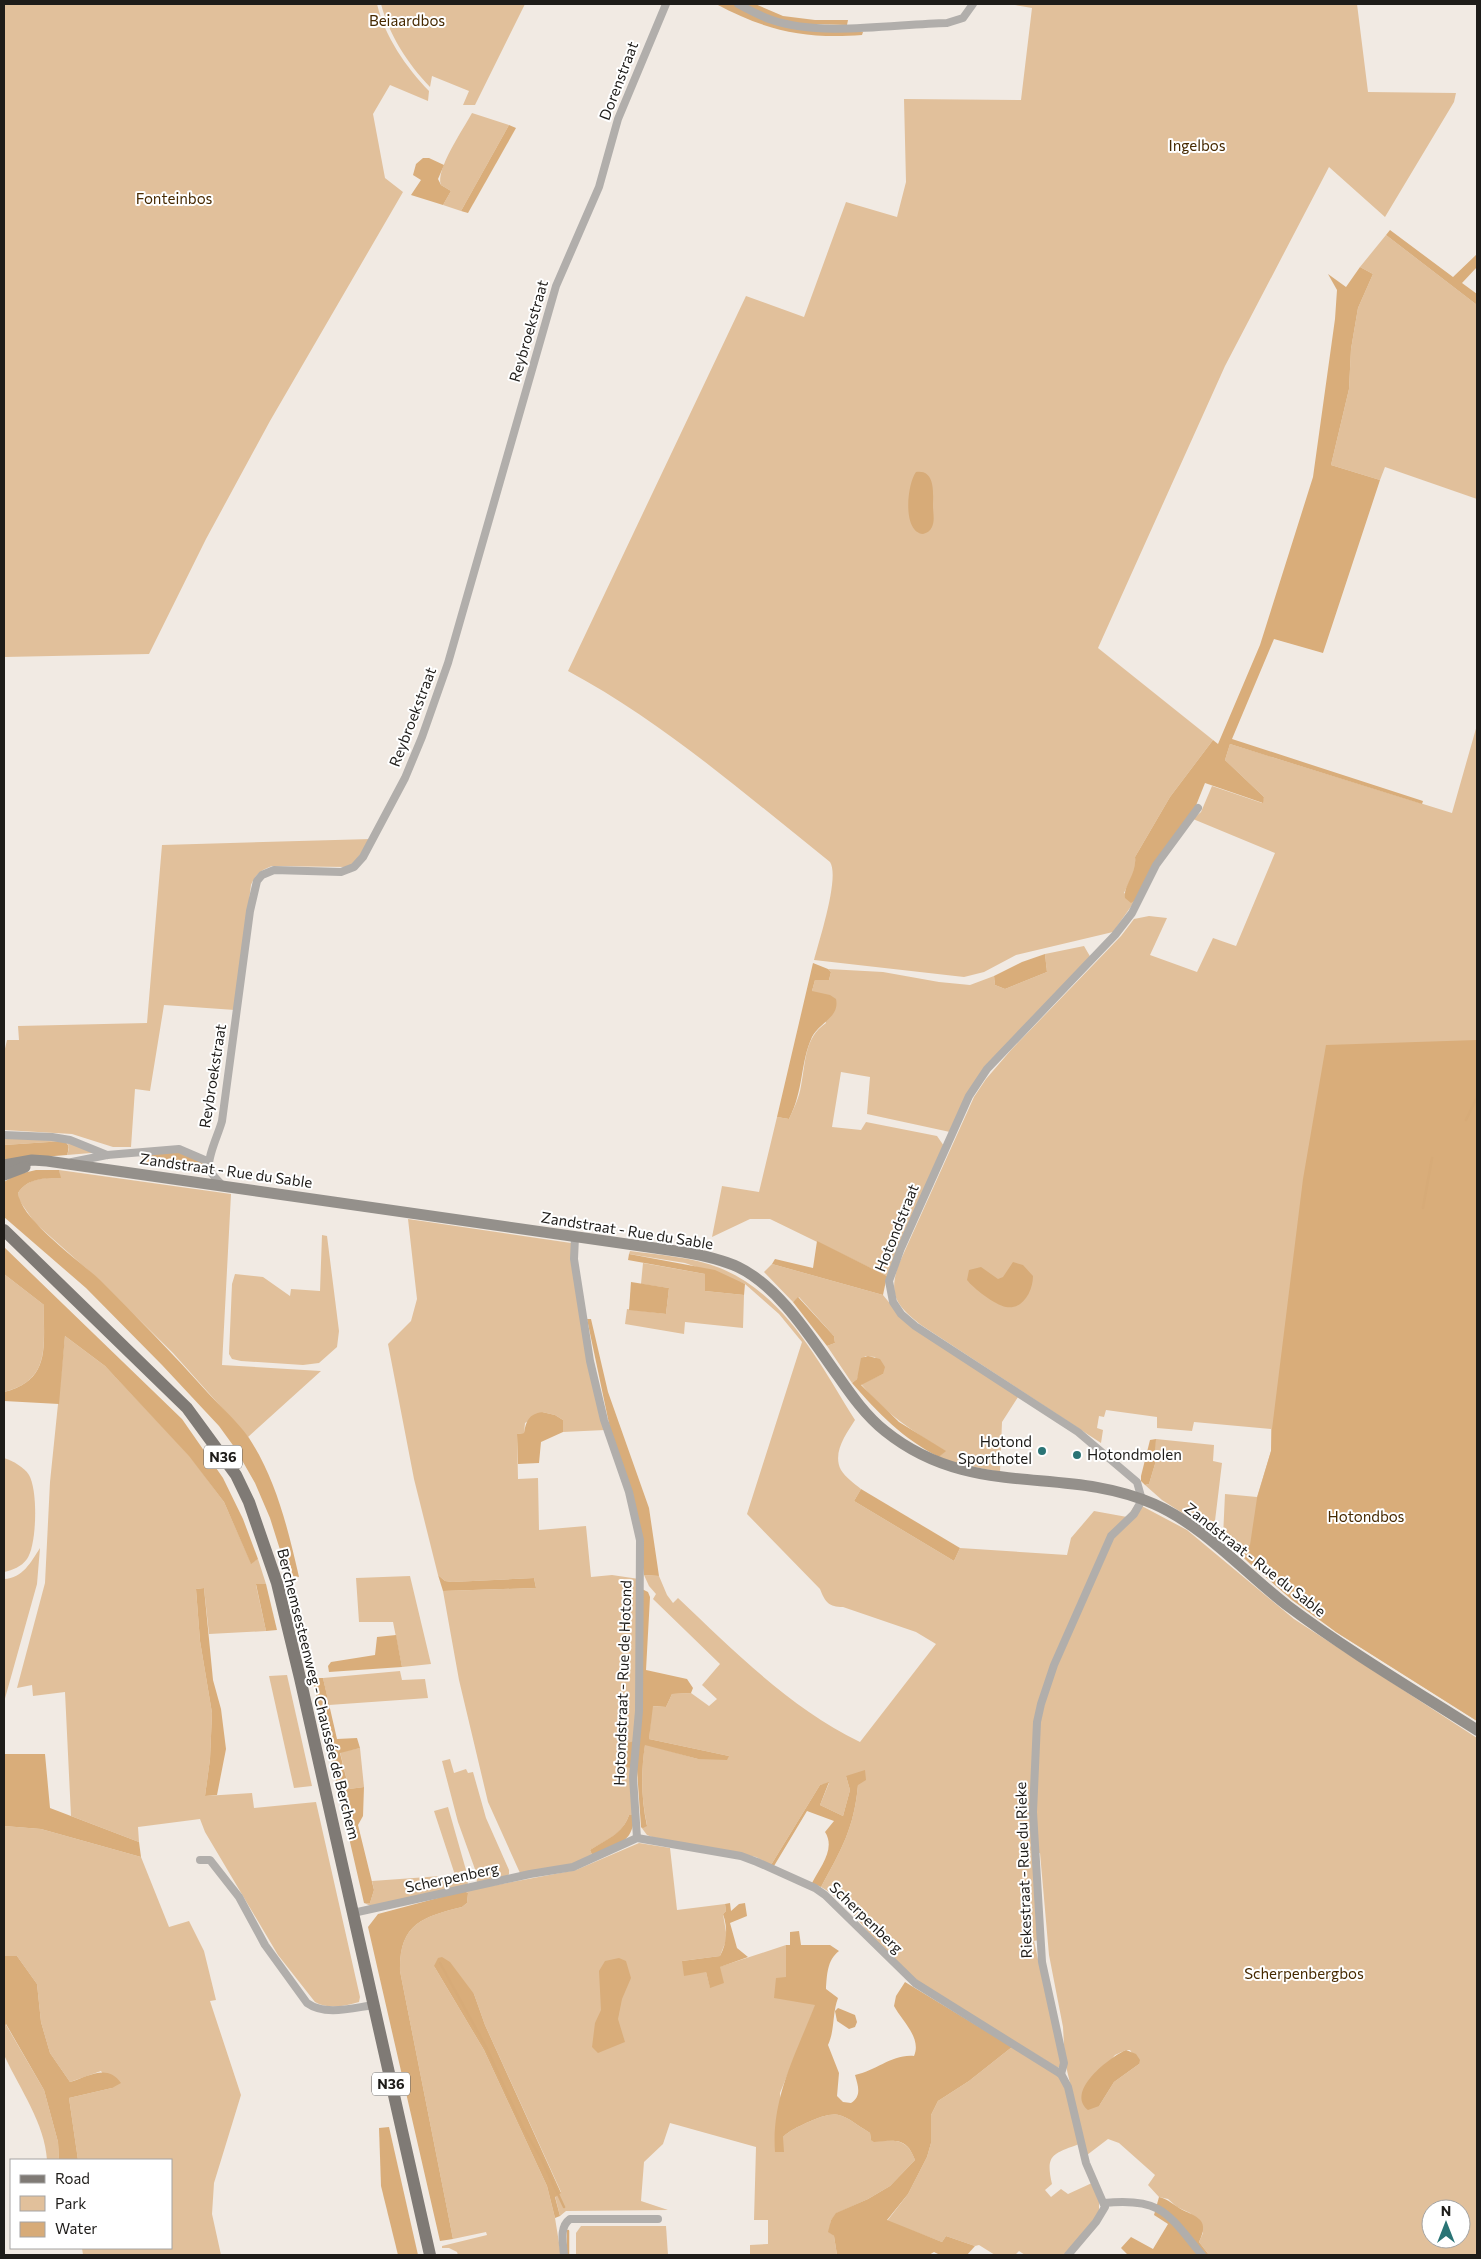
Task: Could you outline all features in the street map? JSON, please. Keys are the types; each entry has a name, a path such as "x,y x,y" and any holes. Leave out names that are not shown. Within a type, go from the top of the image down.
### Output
{"main road":[{"name":"Zandstraat - Rue du Sable","path":"4,1165 32,1160 223,1186 702,1256 740,1268 757,1279 801,1324 868,1415 892,1436 929,1460 972,1473 1095,1488 1179,1518 1319,1629 1477,1730"},
{"name":"Zandstraat - Rue du Sable","path":"4,1175 24,1167 65,1164"},
{"name":"Berchemsesteenweg - Chaussée de Berchem","path":"4,1230 187,1408 236,1475 246,1495 277,1583 430,2255"}],"street":[{"name":"Dorenstraat","path":"604,171 618,119 655,25 666,4"},
{"path":"738,4 781,23 837,28 947,23 963,18 973,4"},
{"name":"Reybroekstraat","path":"207,1160 219,1134 222,1121 250,911 256,881 262,875 274,870 342,872 354,867 363,857 393,802 422,737 448,663 556,286 599,188 604,171"},
{"name":"Hotondstraat","path":"1140,1504 1137,1482 1078,1432 915,1326 901,1314 893,1302 890,1281 901,1248 969,1096 986,1069 1115,936 1132,913 1156,865 1198,808"},
{"path":"4,1135 52,1137 70,1140 107,1155"},
{"path":"65,1164 107,1155 179,1149 207,1160 209,1170 223,1186"},
{"name":"Hotondstraat - Rue de Hotond","path":"575,1237 574,1259 590,1361 607,1430 630,1492 640,1540 639,1712 633,1777 636,1838"},
{"name":"Riekestraat - Rue du Rieke","path":"1061,2074 1064,2063 1042,1962 1033,1812 1037,1722 1054,1665 1108,1544 1115,1530 1130,1518 1140,1504"},
{"name":"Scherpenberg","path":"353,1913 530,1874 573,1867 636,1838 741,1856 815,1888 829,1898 914,1983 1061,2074"},
{"path":"200,1860 210,1860 226,1878 239,1897 265,1945 306,2002 315,2009 328,2010 374,2005"},
{"path":"1061,2074 1068,2088 1086,2163 1104,2202 1104,2211 1068,2255"},
{"path":"1104,2202 1134,2200 1158,2208 1172,2220 1202,2255"},
{"path":"564,2255 564,2224 570,2219 658,2219"}],"green space":[{"name":"Fonteinbos","path":"4,4 377,4 385,28 397,51 429,91 428,101 390,85 373,114 385,178 403,192 270,421 206,539 149,654 4,657"},
{"name":"Beiaardbos","path":"381,4 525,4 475,105 463,105 469,91 432,76 430,87 414,69 394,38"},
{"path":"716,4 755,4 783,16 815,20 848,20 847,25 811,24 863,32 862,35 822,36 786,31 752,21"},
{"name":"Ingelbos","path":"1009,4 1357,4 1368,92 1456,93 1454,102 1385,217 1329,167 1225,366 1098,648 1213,740 1170,797 1135,857 1136,868 1124,893 1137,898 1113,932 1016,955 984,972 964,977 814,960 831,895 832,870 830,862 703,760 637,713 568,671 746,296 804,317 846,202 897,217 906,182 904,99 1021,100 1032,8"},
{"path":"472,113 509,125 461,211 443,205 451,191 441,185 440,178 446,160"},
{"path":"509,125 516,128 468,213 461,211"},
{"path":"423,158 429,158 444,165 438,179 441,185 451,191 443,205 411,195 421,180 413,175 416,164"},
{"path":"1390,230 1453,277 1477,254 1477,267 1462,283 1477,294 1477,305 1386,235"},
{"path":"1386,235 1477,305 1477,499 1385,467 1380,480 1331,465 1349,389 1351,349 1358,308 1373,274 1360,267"},
{"path":"1360,267 1373,274 1358,308 1351,349 1349,389 1331,465 1380,480 1323,653 1274,639 1232,739 1423,801 1422,804 1230,744 1225,760 1264,797 1263,803 1205,783 1195,808 1131,903 1125,898 1125,893 1134,869 1135,857 1170,797 1213,740 1218,744 1260,645 1313,477 1335,319 1337,290 1328,274 1346,287"},
{"path":"1477,725 1477,1721 1336,1632 1252,1566 1223,1537 1225,1494 1257,1497 1271,1451 1271,1429 1194,1422 1192,1431 1157,1428 1157,1417 1106,1410 1104,1417 1099,1416 1097,1428 1103,1430 1101,1443 921,1325 901,1306 897,1300 894,1286 898,1266 974,1097 986,1079 1011,1050 1121,936 1134,919 1149,916 1167,918 1150,955 1197,972 1213,938 1236,946 1275,853 1193,819 1201,812 1212,786 1262,803 1264,797 1225,760 1230,744 1452,813"},
{"path":"371,839 354,863 347,867 272,866 254,878 251,885 235,1010 164,1005 150,1091 135,1089 131,1147 113,1147 72,1134 4,1130 4,1053 7,1040 19,1040 18,1026 147,1023 162,845"},
{"path":"1084,946 1091,958 1009,1041 950,1132 867,1114 870,1077 841,1072 832,1127 861,1130 866,1122 937,1136 944,1146 887,1276 770,1219 750,1219 712,1237 722,1186 759,1192 777,1117 789,1119 799,1095 805,1059 810,1043 819,1029 826,1023 812,991 815,980 829,980 831,972 828,969 883,972 939,982 970,985 994,976 995,985 1005,989 1047,972 1045,954"},
{"path":"1045,954 1047,972 1005,989 995,985 994,976 1022,962"},
{"path":"813,963 831,972 829,980 815,980 812,991 830,995 836,999 835,1011 812,1037 805,1057 797,1098 789,1119 777,1117"},
{"name":"Hotondbos","path":"1477,1040 1477,1721 1336,1632 1292,1600 1236,1551 1250,1545 1257,1498 1271,1451 1272,1429 1303,1179 1326,1045"},
{"path":"4,1138 64,1141 4,1145"},
{"path":"64,1141 91,1151 91,1153 67,1155 68,1144"},
{"path":"64,1141 68,1147 67,1155 4,1160 4,1145"},
{"path":"180,1152 203,1162 207,1173 142,1164 142,1154"},
{"path":"36,1170 59,1170 61,1178 37,1180 22,1188 18,1193 29,1215 53,1240 100,1280 128,1308 235,1420 249,1438 274,1487 299,1577 288,1575 270,1518 255,1483 235,1448 219,1426 86,1288 4,1217 4,1182 15,1175"},
{"path":"59,1170 231,1194 222,1365 321,1371 248,1437 173,1353 98,1279 35,1223 19,1200 18,1193 31,1182 60,1177"},
{"path":"408,1219 571,1243 580,1315 605,1430 563,1432 563,1420 555,1415 542,1412 525,1423 524,1433 517,1434 518,1479 538,1478 539,1530 586,1526 591,1577 612,1575 639,1579 635,1741 626,1746 623,1760 632,1769 634,1815 629,1815 623,1827 613,1836 590,1850 593,1857 580,1863 520,1873 488,1802 459,1680 443,1591 536,1588 534,1578 452,1582 445,1581 438,1575 414,1479 388,1344 411,1321 417,1299"},
{"path":"322,1235 327,1236 339,1331 337,1347 319,1363 303,1365 232,1359 229,1354 232,1284 235,1274 263,1277 290,1296 291,1289 320,1291"},
{"path":"817,1241 887,1276 883,1295 772,1264 775,1259 813,1268"},
{"path":"4,1247 182,1419 223,1478 243,1519 258,1559 251,1564 224,1502 189,1456 105,1366 65,1336 59,1404 4,1401 4,1392 30,1379 42,1359 44,1347 44,1305 4,1274"},
{"name":"Scherpenbergbos","path":"630,1251 664,1255 709,1264 743,1280 764,1295 799,1333 855,1420 841,1444 838,1457 843,1473 861,1489 854,1501 954,1561 960,1548 1067,1555 1071,1538 1094,1511 1127,1517 1135,1505 1138,1504 1187,1530 1294,1619 1477,1738 1477,2255 1209,2255 1199,2242 1203,2233 1190,2213 1177,2207 1168,2199 1159,2197 1148,2185 1155,2175 1119,2143 1108,2139 1087,2155 1065,2062 1063,2027 1049,1955 1040,1853 1032,1854 1039,1940 1034,1941 1061,2064 1058,2068 964,2012 910,1975 887,1954 845,1905 821,1887 846,1839 853,1814 858,1785 846,1776 850,1790 843,1816 820,1805 829,1783 820,1785 771,1865 756,1857 647,1835 641,1827 647,1825 642,1785 645,1744 698,1759 729,1756 649,1739 652,1706 666,1707 672,1694 691,1693 709,1706 717,1699 702,1685 720,1664 653,1599 656,1594 649,1586 644,1575 659,1576 667,1595 673,1603 678,1598 742,1658 786,1695 810,1713 860,1742 936,1644 916,1632 828,1603 820,1589 747,1514 802,1342 779,1314 745,1284 685,1263 629,1254","holes":["1130,2050 1139,2064 1114,2082 1099,2106 1110,2061 1115,2055"]},
{"path":"629,1254 715,1270 745,1284 744,1295 705,1291 705,1274 628,1260"},
{"path":"643,1263 705,1274 705,1291 744,1295 743,1328 685,1322 684,1334 625,1324 627,1309 666,1314 669,1288 641,1284"},
{"path":"772,1264 883,1295 892,1306 1018,1397 1002,1422 1000,1472 955,1463 939,1457 945,1451 911,1429 880,1404 861,1384 883,1374 875,1357 865,1356 857,1379 852,1383 827,1346 835,1343 834,1336 799,1297 793,1302 764,1272"},
{"path":"4,1274 44,1305 44,1347 42,1359 30,1379 4,1392"},
{"path":"631,1282 669,1288 666,1314 629,1310"},
{"path":"798,1297 834,1336 835,1343 827,1346 793,1302"},
{"path":"587,1319 591,1319 608,1392 649,1508 659,1576 644,1575 633,1494 611,1433"},
{"path":"65,1336 105,1366 189,1455 224,1502 251,1563 258,1559 266,1584 256,1585 266,1631 209,1634 204,1588 196,1589 200,1641 212,1713 210,1759 205,1796 252,1793 254,1808 316,1802 360,1997 359,2002 331,2007 315,2002 278,1955 205,1832 200,1819 138,1827 139,1842 71,1816 65,1692 33,1696 32,1685 17,1688 45,1583 50,1482"},
{"path":"868,1356 880,1359 885,1367 883,1374 861,1385 899,1422 946,1451 939,1457 914,1442 892,1425 852,1383 857,1379 861,1358"},
{"path":"542,1412 555,1415 563,1420 563,1432 541,1442 539,1463 518,1464 517,1434 524,1433 531,1416"},
{"path":"1156,1439 1214,1445 1213,1461 1222,1463 1214,1529 1206,1528 1162,1500 1145,1485 1149,1484 1155,1464"},
{"path":"1156,1439 1155,1464 1149,1484 1145,1485 1141,1481 1141,1476 1150,1440"},
{"path":"4,1458 24,1469 29,1475 34,1492 35,1517 33,1542 27,1559 17,1568 4,1572"},
{"path":"861,1489 960,1548 954,1561 854,1501"},
{"path":"40,1548 37,1584 4,1702 4,1579 16,1576 26,1568"},
{"path":"438,1575 445,1581 452,1582 534,1578 536,1588 443,1591"},
{"path":"410,1576 431,1664 402,1667 393,1622 359,1622 356,1578"},
{"path":"256,1584 266,1584 277,1630 266,1631"},
{"path":"204,1588 213,1680 221,1709 226,1749 217,1795 205,1796 210,1759 212,1713 200,1641 196,1589"},
{"path":"642,1589 648,1592 650,1597 646,1670 687,1679 693,1688 691,1693 672,1694 666,1707 653,1706 649,1739 729,1756 727,1760 698,1759 645,1745 642,1785 647,1826 643,1828 641,1827 637,1770 627,1767 623,1760 627,1743 635,1741"},
{"path":"396,1635 402,1667 329,1672 328,1666 331,1662 375,1655 377,1637"},
{"path":"400,1671 402,1680 425,1679 428,1698 329,1705 323,1678"},
{"path":"287,1675 312,1786 294,1788 269,1676"},
{"path":"315,1678 323,1678 337,1739 357,1738 360,1748 340,1753 349,1789 364,1787 363,1816 358,1825 374,1890 370,1903 364,1903 313,1681"},
{"path":"360,1748 364,1787 349,1789 340,1752"},
{"path":"4,1754 45,1754 50,1808 139,1842 141,1857 41,1829 4,1826"},
{"path":"450,1759 454,1773 466,1769 468,1773 473,1772 486,1818 509,1870 506,1878 477,1883 476,1872 458,1822 442,1761"},
{"path":"865,1770 866,1780 858,1785 846,1839 821,1887 812,1883 826,1858 829,1845 825,1832 834,1821 807,1811 774,1866 771,1865 820,1785 829,1782 820,1805 843,1816 850,1790 846,1776"},
{"path":"448,1807 466,1870 468,1885 373,1907 364,1903 370,1903 374,1890 372,1881 455,1875 434,1811"},
{"path":"629,1815 634,1815 631,1832 627,1838 616,1846 593,1857 590,1850 618,1832"},
{"path":"4,1826 41,1829 141,1857 169,1927 189,1921 204,1951 216,2000 210,2001 241,2095 214,2183 212,2214 221,2255 83,2255 82,2249 172,2249 172,2159 78,2159 69,2098 112,2088 101,2071 70,2082 50,2053 41,2022 37,1984 17,1956 4,1956"},
{"path":"639,1843 670,1848 677,1910 725,1904 726,1911 723,1914 727,1938 720,1956 682,1961 706,1972 710,1987 719,1967 786,1945 786,1978 816,2004 780,2093 783,2137 788,2132 817,2118 840,2115 870,2133 871,2140 898,2141 903,2143 912,2152 915,2160 890,2186 868,2199 837,2213 831,2220 829,2232 834,2236 837,2255 750,2255 750,2245 768,2244 768,2220 754,2220 756,2147 670,2123 663,2144 644,2162 641,2201 668,2210 566,2211 560,2216 555,2196 561,2192 485,2025 474,1994 434,1966 484,2050 547,2186 561,2255 458,2255 457,2252 449,2248 442,2248 442,2246 487,2235 486,2232 453,2239 400,1971 404,1943 416,1925 425,1919 462,1907 467,1903 468,1893 464,1891 576,1870"},
{"path":"464,1891 468,1893 467,1903 462,1907 425,1919 416,1925 404,1943 401,1955 400,1971 453,2239 440,2241 368,1927 378,1914"},
{"path":"730,1903 731,1911 739,1904 745,1903 747,1916 730,1923 737,1948 748,1957 720,1967 724,1983 710,1988 706,1972 684,1976 682,1961 720,1956 726,1935 723,1914 726,1911 725,1904"},
{"path":"799,1931 801,1945 830,1945 839,1951 830,1963 826,1989 838,1998 832,2034 828,2045 839,2073 837,2096 843,2102 851,2103 857,2097 858,2090 855,2075 891,2060 914,2056 916,2049 913,2036 894,2006 896,1996 905,1982 1012,2047 969,2081 938,2101 931,2115 931,2143 927,2157 908,2194 887,2220 942,2242 946,2236 975,2246 967,2255 940,2255 934,2252 929,2255 837,2255 834,2236 828,2232 831,2220 836,2213 868,2199 890,2186 915,2160 908,2147 904,2144 894,2141 874,2142 871,2140 870,2133 840,2115 833,2115 817,2118 791,2131 783,2137 784,2152 775,2152 777,2113 781,2095 786,2077 815,2005 774,1998 776,1978 786,1977 786,1945 790,1945 790,1932"},
{"path":"4,1956 17,1956 37,1984 41,2022 50,2053 70,2082 97,2073 103,2073 116,2077 121,2083 112,2088 69,2098 78,2159 59,2159 58,2142 44,2090 6,2024 4,2027"},
{"path":"442,1957 450,1962 474,1994 485,2025 561,2193 555,2197 560,2216 555,2218 547,2186 484,2050 434,1966 438,1958"},
{"path":"619,1958 626,1961 631,1978 622,1999 618,2019 625,2042 598,2053 592,2047 595,2023 601,2010 599,1971 605,1961"},
{"path":"5,2023 44,2090 58,2142 59,2159 47,2159 42,2133 37,2120 4,2054 3,2030"},
{"path":"1012,2047 1063,2079 1079,2144 1057,2153 1053,2157 1050,2166 1052,2184 1045,2190 1051,2197 1061,2189 1068,2194 1092,2183 1099,2199 1099,2213 1064,2255 1025,2255 1019,2251 1015,2255 995,2255 979,2245 975,2246 946,2236 942,2242 887,2221 908,2194 927,2157 931,2143 931,2115 938,2101 969,2081"},
{"path":"389,2127 418,2255 398,2255 381,2186 379,2128"},
{"path":"1159,2197 1194,2215 1202,2222 1203,2227 1199,2242 1209,2255 1128,2255 1121,2248 1131,2237 1153,2249 1168,2224 1154,2215"},
{"path":"581,2226 666,2226 668,2255 576,2255 576,2233"}],"water":[{"path":"916,472 927,474 933,489 933,525 929,531 923,534 916,531 909,517 910,486"},
{"path":"1013,1262 1023,1265 1033,1276 1029,1293 1017,1306 1001,1306 979,1292 967,1280 969,1270 981,1267 998,1279 1003,1277"},
{"path":"838,2008 855,2015 857,2022 855,2027 849,2029 837,2021 835,2011"},
{"path":"1126,2050 1136,2054 1140,2060 1139,2064 1114,2082 1099,2106 1088,2110 1082,2102 1082,2094 1086,2085 1101,2067"}],"waterway":[{"path":"1466,1120 1477,1097"},
{"path":"1423,1208 1432,1158"},
{"path":"440,1963 486,2047 523,2128 541,2158 564,2207"},
{"path":"568,2231 568,2255"}],"place":[{"name":"Hotond Sporthotel","path":"1042,1451"},
{"name":"Hotondmolen","path":"1077,1455"}]}
